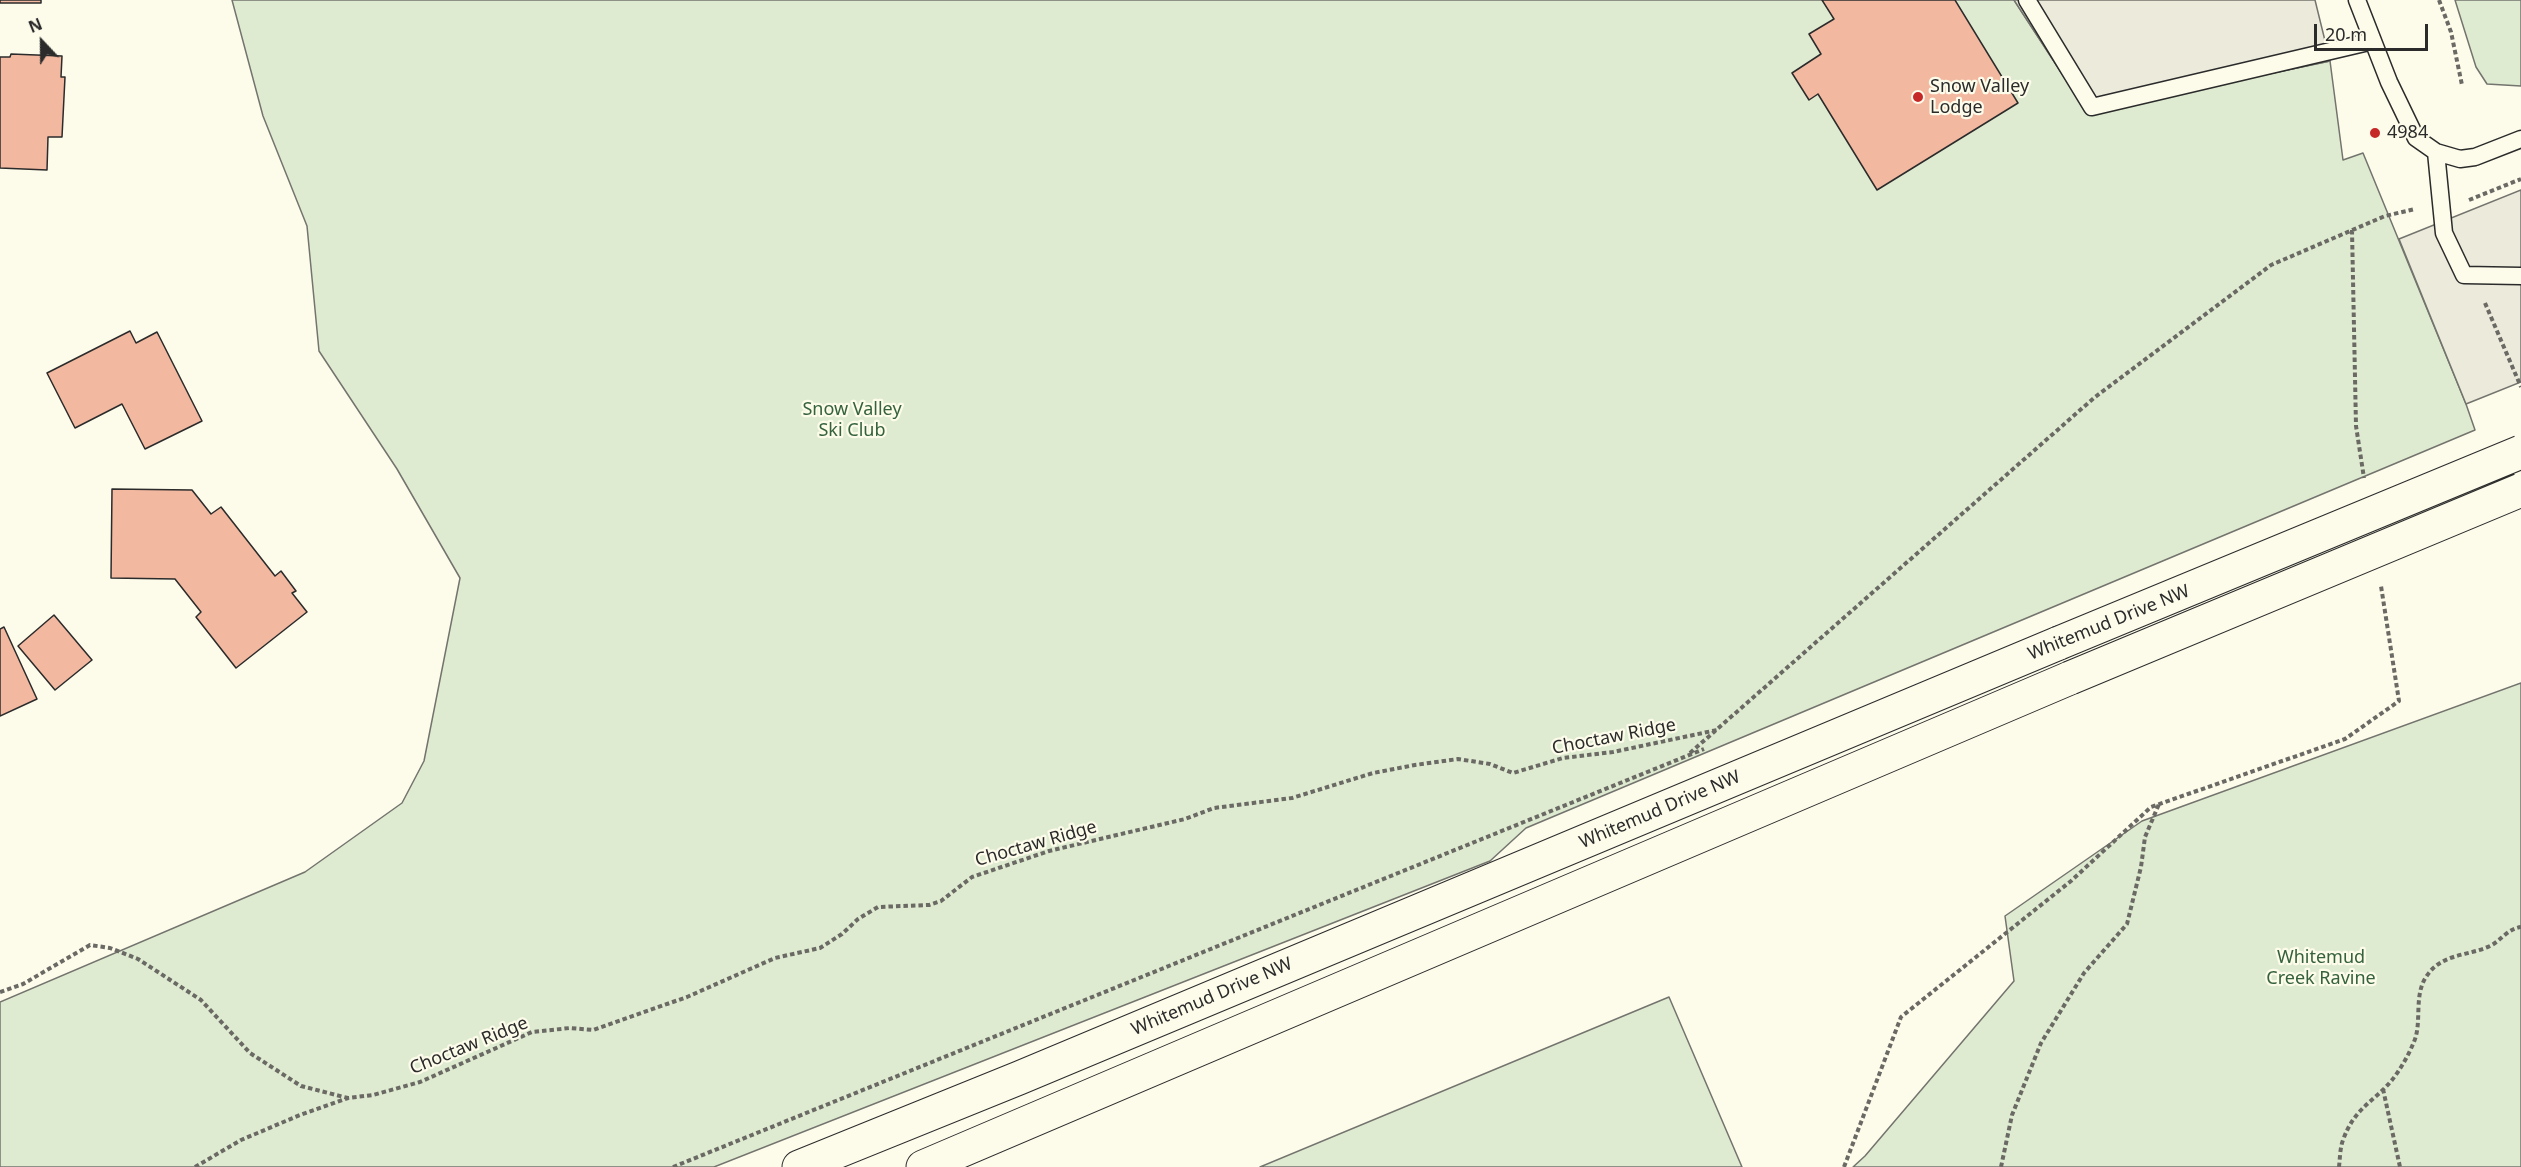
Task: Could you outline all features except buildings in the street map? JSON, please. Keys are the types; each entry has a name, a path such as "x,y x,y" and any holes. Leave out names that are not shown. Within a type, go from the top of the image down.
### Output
{"highway":[{"name":"Whitemud Drive NW","path":"799,1167 2521,452"},
{"name":"Whitemud Drive NW","path":"923,1167 2070,678 2521,490"}],"lane":[{"path":"2027,0 2092,107 2373,41"},
{"path":"2357,0 2389,82 2416,138 2436,153 2460,159 2475,157 2521,139"},
{"path":"2436,153 2444,233 2464,275 2521,276"}],"path":[{"path":"2439,0 2451,32 2463,85"},
{"path":"1688,755 2095,397 2271,266 2385,216"},
{"path":"2352,230 2356,426 2365,483"},
{"path":"1844,1167 1901,1017 2071,881 2151,807 2345,739 2399,701 2379,575"},
{"name":"Choctaw Ridge","path":"195,1167 241,1140 348,1098 374,1095 420,1082 532,1032 570,1028 593,1030 687,997 775,958 820,948 878,907 928,905 941,901 972,877 1049,851 1185,819 1214,808 1292,798 1373,773 1415,765 1458,759 1490,764 1513,773 1563,758 1613,752 1717,730"},
{"path":"673,1167 1709,747"},
{"path":"2001,1167 2012,1114 2041,1043 2084,973 2127,924 2141,867 2145,837 2159,804"},
{"path":"2339,1167 2342,1141 2356,1114 2391,1081 2403,1064 2418,1034 2420,995 2425,978 2437,965 2459,954 2491,945 2512,928 2521,927"},
{"path":"0,993 23,984 90,945 110,948 138,959 201,1000 250,1053 301,1086 348,1098"},
{"path":"2383,1088 2400,1167"}],"green space":[{"name":"Snow Valley Ski Club","path":"232,0 2014,0 2087,112 2330,61 2343,160 2363,153 2475,430 1526,828 1490,861 714,1167 0,1167 0,1002 305,872 402,803 424,761 460,578 397,469 319,351 307,226 263,116"},
{"path":"2455,0 2521,0 2521,86 2487,84 2476,67"},
{"name":"Whitemud Creek Ravine","path":"2521,683 2521,1167 1853,1167 1865,1156 2014,981 2005,916 2142,821"},
{"path":"1669,997 1742,1167 1260,1167"}],"shaded area":[{"path":"2014,0 2315,0 2330,61 2087,112"},
{"path":"2521,190 2521,382 2466,404 2399,239"}],"place":[{"name":"Snow Valley Lodge","path":"1918,97"},
{"name":"4984","path":"2375,133"}]}
